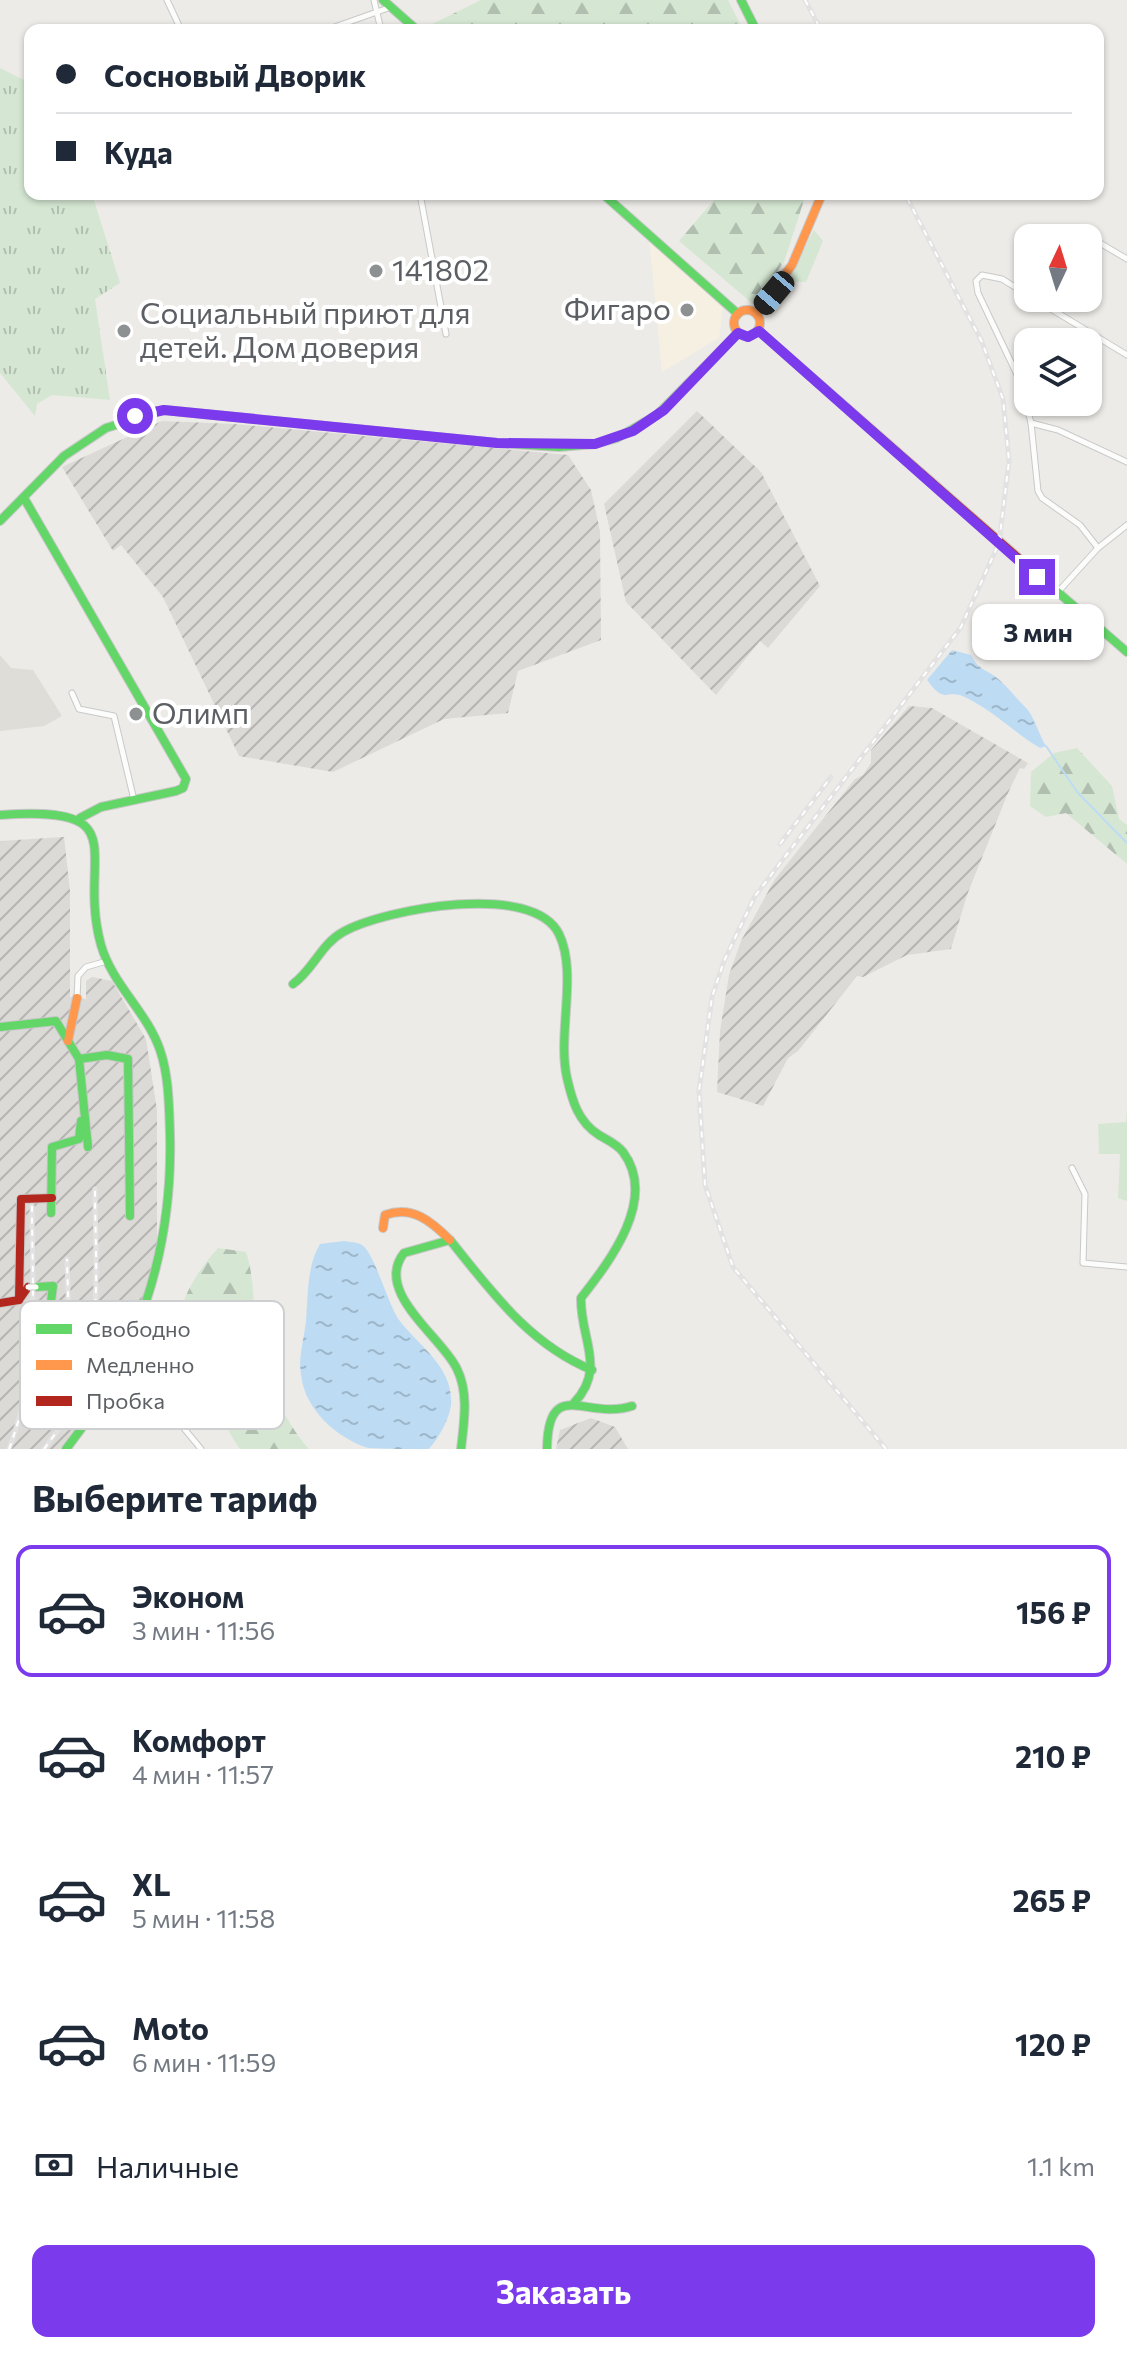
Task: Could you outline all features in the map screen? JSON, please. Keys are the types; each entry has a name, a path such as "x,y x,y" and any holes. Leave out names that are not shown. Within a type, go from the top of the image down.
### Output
{"street":[{"path":"167,0 178,24"},
{"path":"374,0 379,24"},
{"path":"383,0 410,24"},
{"path":"741,0 753,24"},
{"path":"346,24 377,15 391,7"},
{"path":"421,200 446,334"},
{"path":"610,200 738,314"},
{"path":"756,313 792,265 819,200"},
{"path":"1102,244 1127,259"},
{"path":"1014,287 994,276 982,275 976,281 978,293 1021,383 1031,423 1038,491 1042,498 1080,525 1098,548"},
{"path":"748,310 756,313 761,322 759,331 748,337 738,333 734,324 738,314 748,310"},
{"path":"1056,312 1127,355"},
{"path":"759,331 1127,652"},
{"path":"0,521 64,456 106,428 164,410 497,443 595,444 633,431 664,410 738,333"},
{"path":"1031,423 1058,430 1127,462"},
{"path":"24,498 186,783 176,791 101,807 80,818"},
{"path":"1057,594 1098,548 1127,525"},
{"path":"72,693 79,709 114,716 134,800"},
{"path":"0,815 55,810 80,818 92,833 97,929 107,961 155,1037 162,1056 172,1147 163,1242 156,1280 148,1301"},
{"path":"293,984 305,978 337,935 369,920 395,913 488,902 532,912 552,923 558,932 563,956 565,1069 573,1100 581,1119 591,1130 621,1149 633,1179 627,1229 611,1259 581,1298 593,1380 586,1393 574,1403 551,1411 545,1423 547,1449"},
{"path":"68,1041 78,976 86,967 107,961"},
{"path":"0,1027 56,1021 79,1059 88,1147"},
{"path":"79,1059 107,1055 128,1059 130,1216"},
{"path":"51,1213 52,1147 79,1139 83,1103"},
{"path":"1072,1168 1085,1194 1083,1263 1127,1267"},
{"path":"19,1300 21,1199 52,1198"},
{"path":"383,1228 385,1215 399,1210 409,1211 433,1223 541,1345 566,1362 592,1370"},
{"path":"450,1240 404,1253 397,1266 400,1295 411,1316 442,1346 458,1371 464,1404 461,1449"},
{"path":"0,1303 19,1300 32,1287 53,1286 51,1301"},
{"path":"574,1403 614,1412 632,1406"},
{"path":"66,1449 81,1429"},
{"path":"185,1429 201,1449"}],"shaded area":[{"path":"649,238 723,308 719,338 662,372"},
{"path":"697,411 761,472 820,586 768,648 760,641 716,695 626,602 604,504"},
{"path":"162,421 234,424 568,455 591,490 600,531 601,640 518,671 508,713 444,719 333,772 239,756 163,597 121,545 113,551 62,467"},
{"path":"0,655 11,668 33,670 62,716 44,726 0,731"},
{"path":"909,706 932,708 1028,763 1024,769 1020,768 1008,793 967,895 951,949 907,955 863,977 857,976 798,1051 788,1058 763,1106 717,1092 720,1031 729,975 741,941 775,879 855,779 863,775 871,763 871,750"},
{"path":"64,837 70,891 70,997 86,999 86,981 92,977 112,981 146,1039 157,1110 157,1252 150,1283 142,1301 20,1301 20,1429 78,1429 60,1449 0,1449 0,841"},
{"path":"591,1418 615,1427 628,1449 556,1449 560,1430"}],"green space":[{"path":"481,0 728,0 740,24 432,24"},
{"path":"0,68 24,80 24,200 94,200 120,283 95,299 110,400 52,395 37,404 35,416 0,373"},
{"path":"714,200 804,200 784,262 753,304 679,241"},
{"path":"814,230 823,241 806,282 787,282"},
{"path":"1077,748 1112,786 1119,819 1127,825 1127,864 1066,813 1046,817 1030,806 1031,772 1054,753"},
{"path":"1127,1107 1127,1201 1118,1198 1120,1154 1099,1154 1098,1124 1126,1122"},
{"path":"218,1248 246,1252 254,1301 184,1301"},
{"path":"284,1413 309,1449 240,1449 229,1429 284,1429"}],"water":[{"path":"952,650 971,655 978,665 1006,686 1028,710 1046,746 1040,748 965,697 942,694 933,688 927,680"},
{"path":"344,1241 360,1244 366,1249 397,1317 432,1356 446,1378 450,1391 450,1411 429,1449 368,1448 356,1443 324,1421 304,1388 300,1362 313,1261 320,1244"}],"waterway":[{"path":"1046,746 1078,793 1127,843"}],"railway":[{"path":"805,0 818,24"},
{"path":"886,1449 733,1267 705,1185 699,1091 712,997 724,961 755,896 961,627 999,543 1009,461 1003,399 982,342 908,200"},
{"path":"780,844 831,777"},
{"path":"95,1189 95,1301"},
{"path":"32,1206 33,1301"},
{"path":"67,1259 68,1301"},
{"path":"9,1449 20,1415"},
{"path":"44,1449 58,1429"}],"traffic: fast":[{"path":"383,0 410,24"},
{"path":"741,0 753,24"},
{"path":"610,200 738,314"},
{"path":"0,521 64,456 106,428 164,410 497,443 559,447 595,444 617,438 657,415 738,333"},
{"path":"24,498 186,779 183,788 176,791 101,807 80,818"},
{"path":"1038,575 1127,652"},
{"path":"0,815 44,814 71,818 87,828 94,842 95,913 101,945 113,973 147,1023 160,1050 168,1092 169,1177 165,1220 146,1301"},
{"path":"293,984 335,937 363,923 390,915 457,904 490,904 520,908 544,918 559,934 567,967 564,1042 571,1094 586,1124 623,1152 632,1170 635,1189 633,1209 626,1229 605,1266 581,1298 590,1365 584,1390 574,1403"},
{"path":"0,1027 56,1021 79,1059 88,1147"},
{"path":"79,1059 107,1055 128,1059 130,1216"},
{"path":"51,1213 52,1147 79,1139 81,1121"},
{"path":"461,1449 465,1408 461,1378 449,1357 403,1299 397,1283 397,1268 404,1253 450,1240 530,1331 549,1346 592,1370"},
{"path":"36,1287 53,1286 51,1301"},
{"path":"547,1449 549,1427 554,1413 562,1407 573,1405 615,1409 632,1406"},
{"path":"66,1449 80,1429"}],"traffic: slow":[{"path":"756,313 792,265 819,200"},
{"path":"747,310 756,314 760,323 756,332 747,336 738,332 734,323 738,314 747,310"},
{"path":"68,1041 77,998"},
{"path":"383,1228 385,1215 404,1212 428,1221 450,1240"}],"traffic: jam":[{"path":"759,331 1038,575"},
{"path":"19,1300 21,1199 52,1198"},
{"path":"0,1303 19,1300 28,1287"}],"place":[{"name":"141802","path":"376,271"},
{"name":"Фигаро","path":"687,310"},
{"name":"Социальный приют для детей. Дом доверия","path":"124,331"},
{"name":"Олимп","path":"136,714"}],"route":[{"path":"135,416 164,410 497,443 552,446 595,444 633,431 664,410 738,333 748,337 759,331 1037,577"}]}
